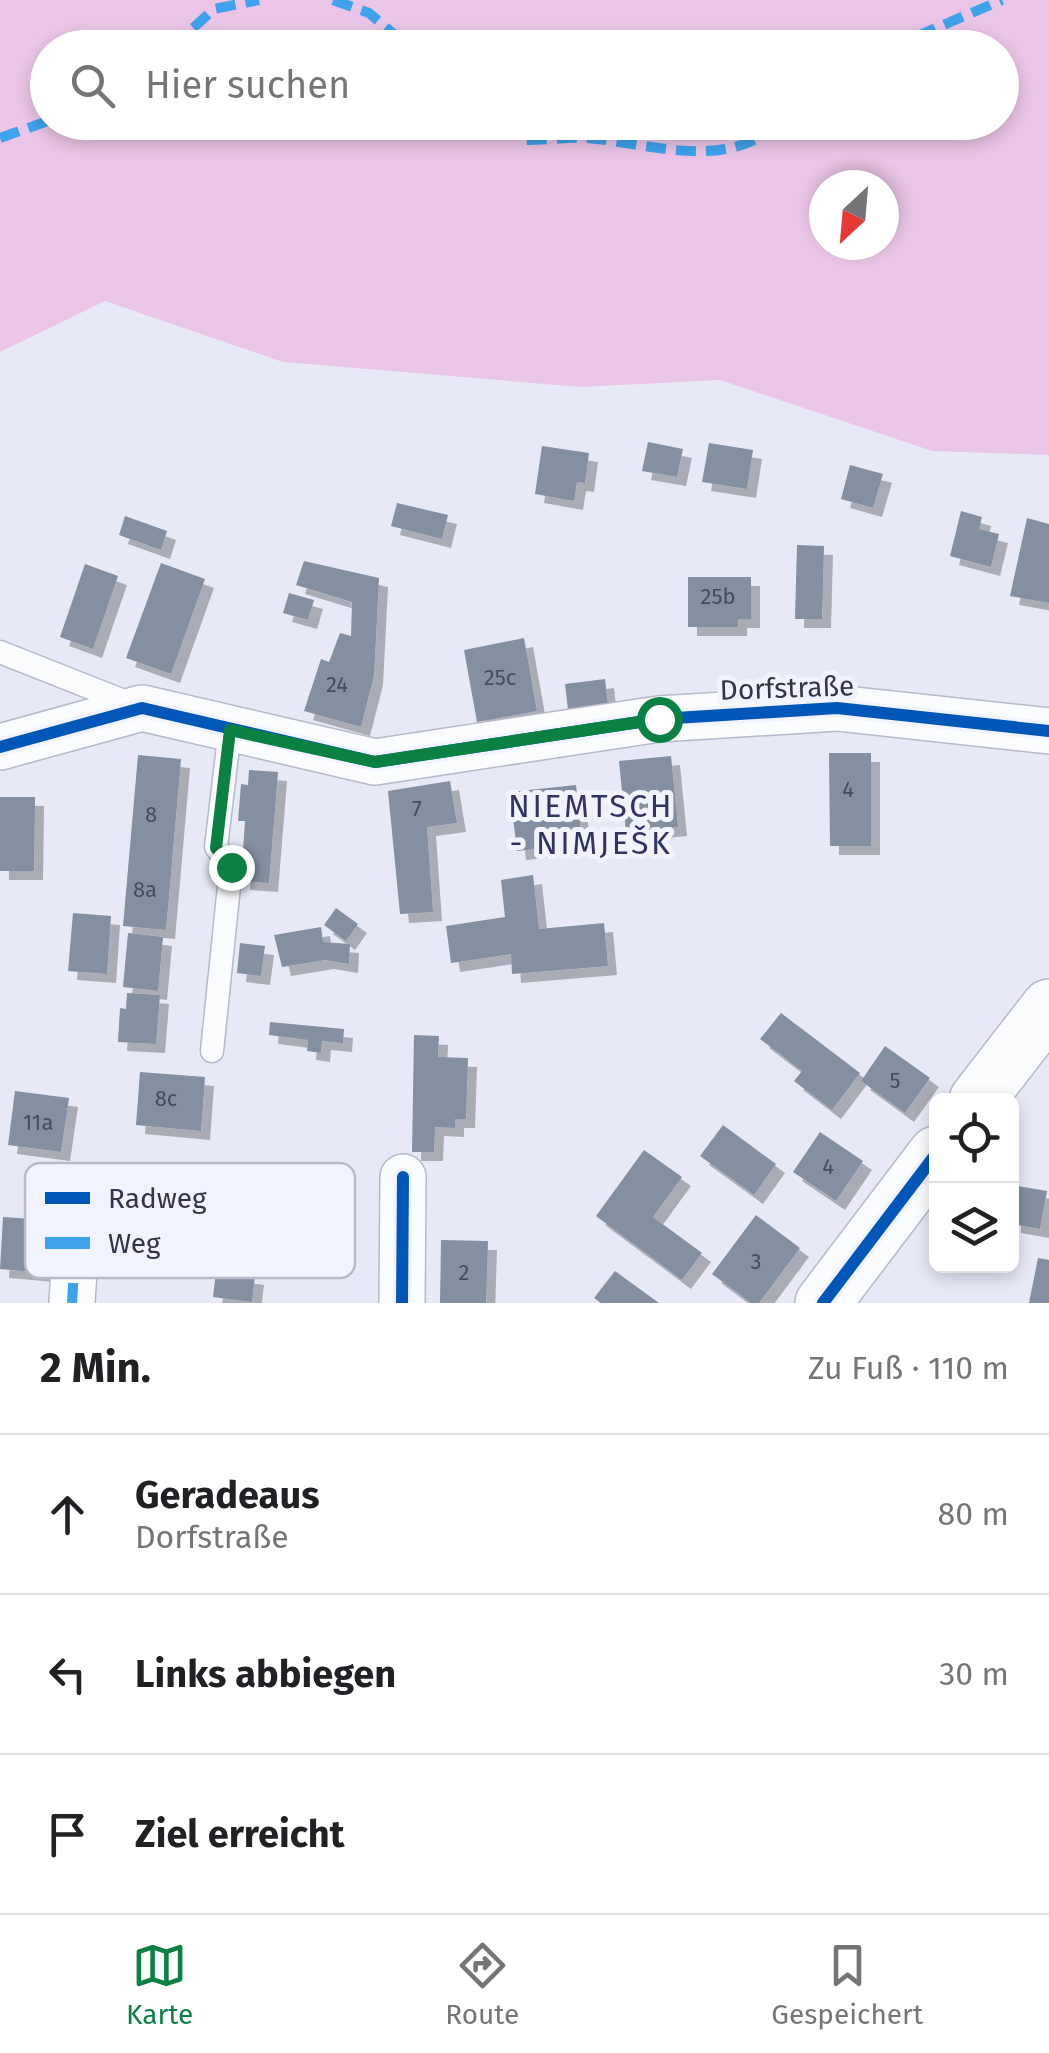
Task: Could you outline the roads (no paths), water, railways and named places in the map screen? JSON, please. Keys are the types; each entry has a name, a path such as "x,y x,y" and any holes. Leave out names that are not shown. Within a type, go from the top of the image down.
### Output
{"street":[{"name":"Dorfstraße","path":"0,747 142,708 375,762 659,719 837,708 1049,731"},
{"path":"982,1093 1049,1006"},
{"path":"822,1303 929,1163"},
{"path":"402,1303 403,1177"},
{"path":"72,1303 74,1278"}],"lane":[{"path":"0,652 142,708"},
{"path":"212,1051 231,867 216,848 230,730"}],"district":[{"name":"NIEMTSCH - NIMJEŠK","path":"591,824"}]}
